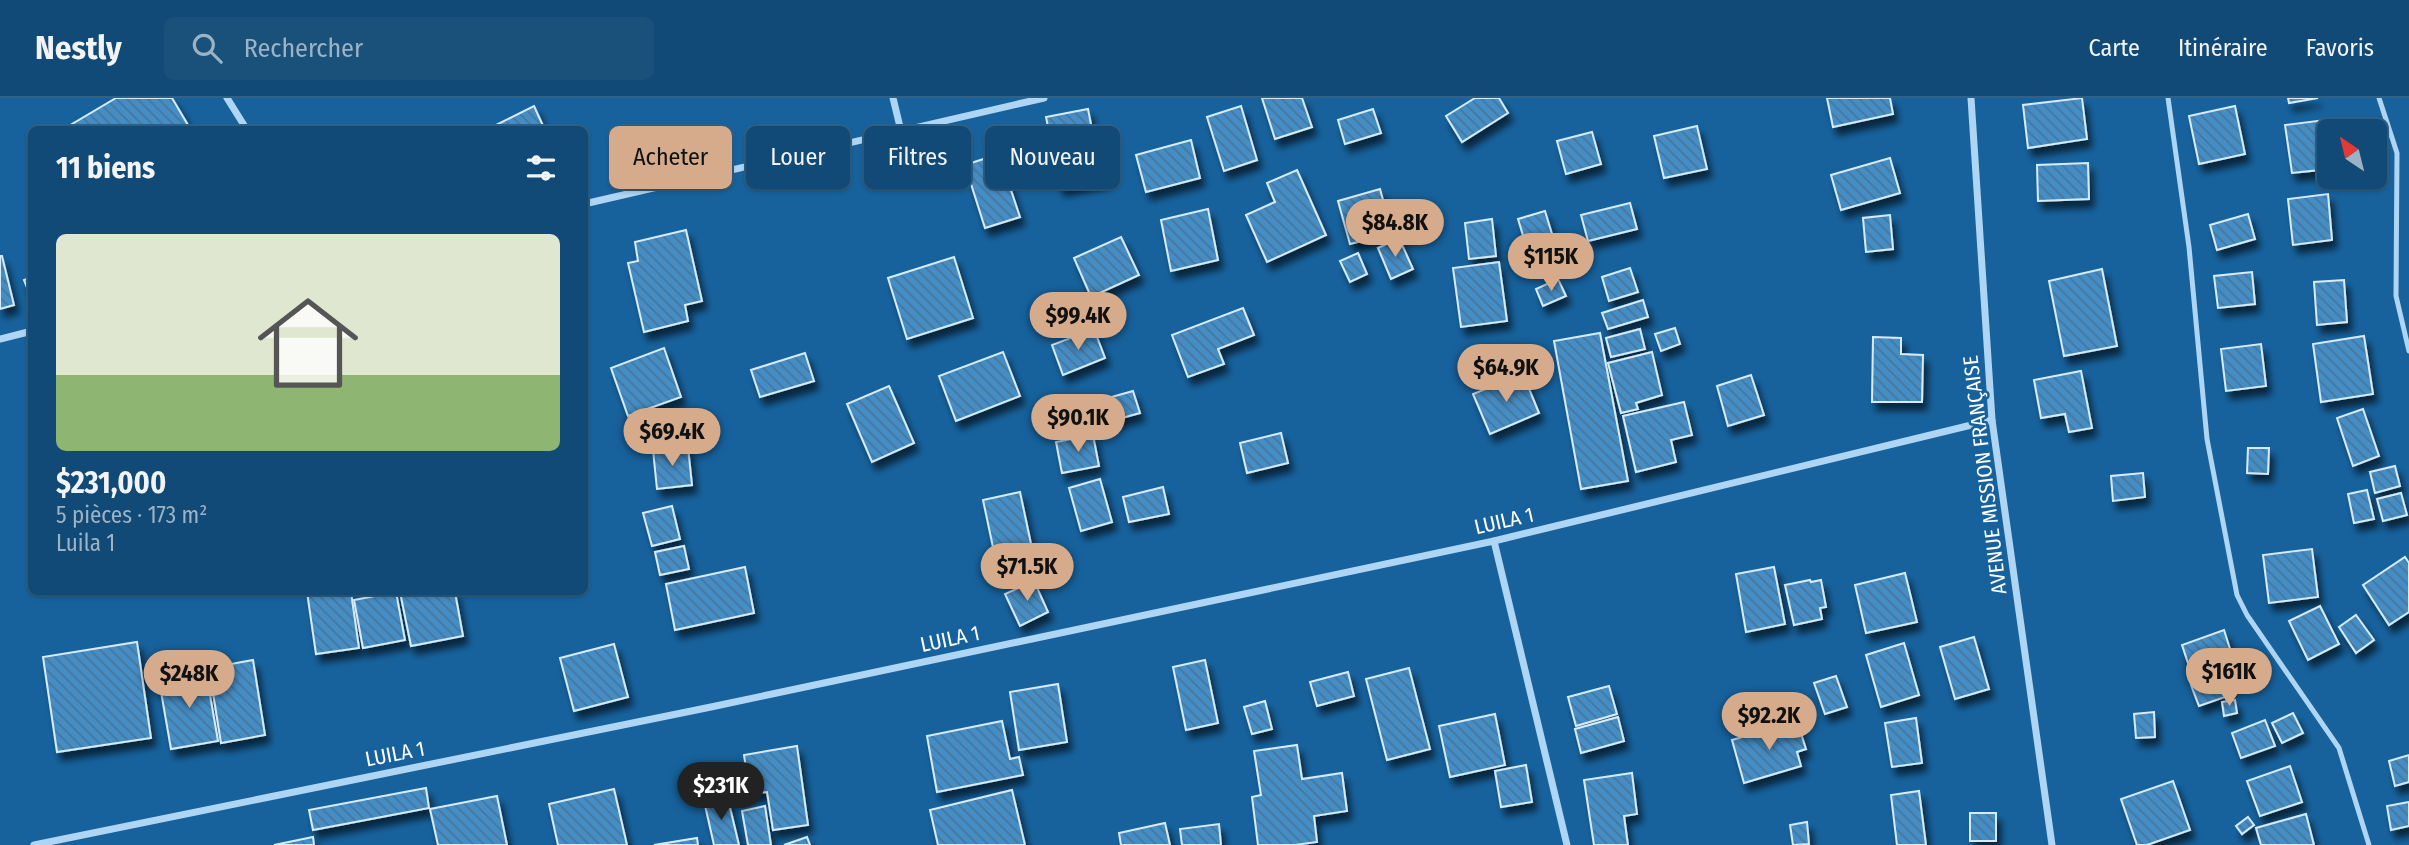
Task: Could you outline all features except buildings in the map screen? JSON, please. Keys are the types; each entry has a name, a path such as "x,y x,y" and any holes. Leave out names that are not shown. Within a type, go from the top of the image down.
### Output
{"street":[{"path":"227,98 244,126"},
{"path":"893,98 900,126"},
{"path":"923,126 1044,98"},
{"name":"AVENUE MISSION FRANÇAISE","path":"1971,98 1992,420 2052,845"},
{"path":"588,203 864,140"},
{"path":"0,339 28,332"},
{"name":"LUILA 1","path":"34,845 738,702 1494,541 1992,420"},
{"path":"1494,541 1567,845"}],"lane":[{"path":"2168,98 2189,247 2207,439 2237,595 2247,615 2339,748 2369,845"},
{"path":"2379,98 2397,153 2396,296 2409,351"}]}
